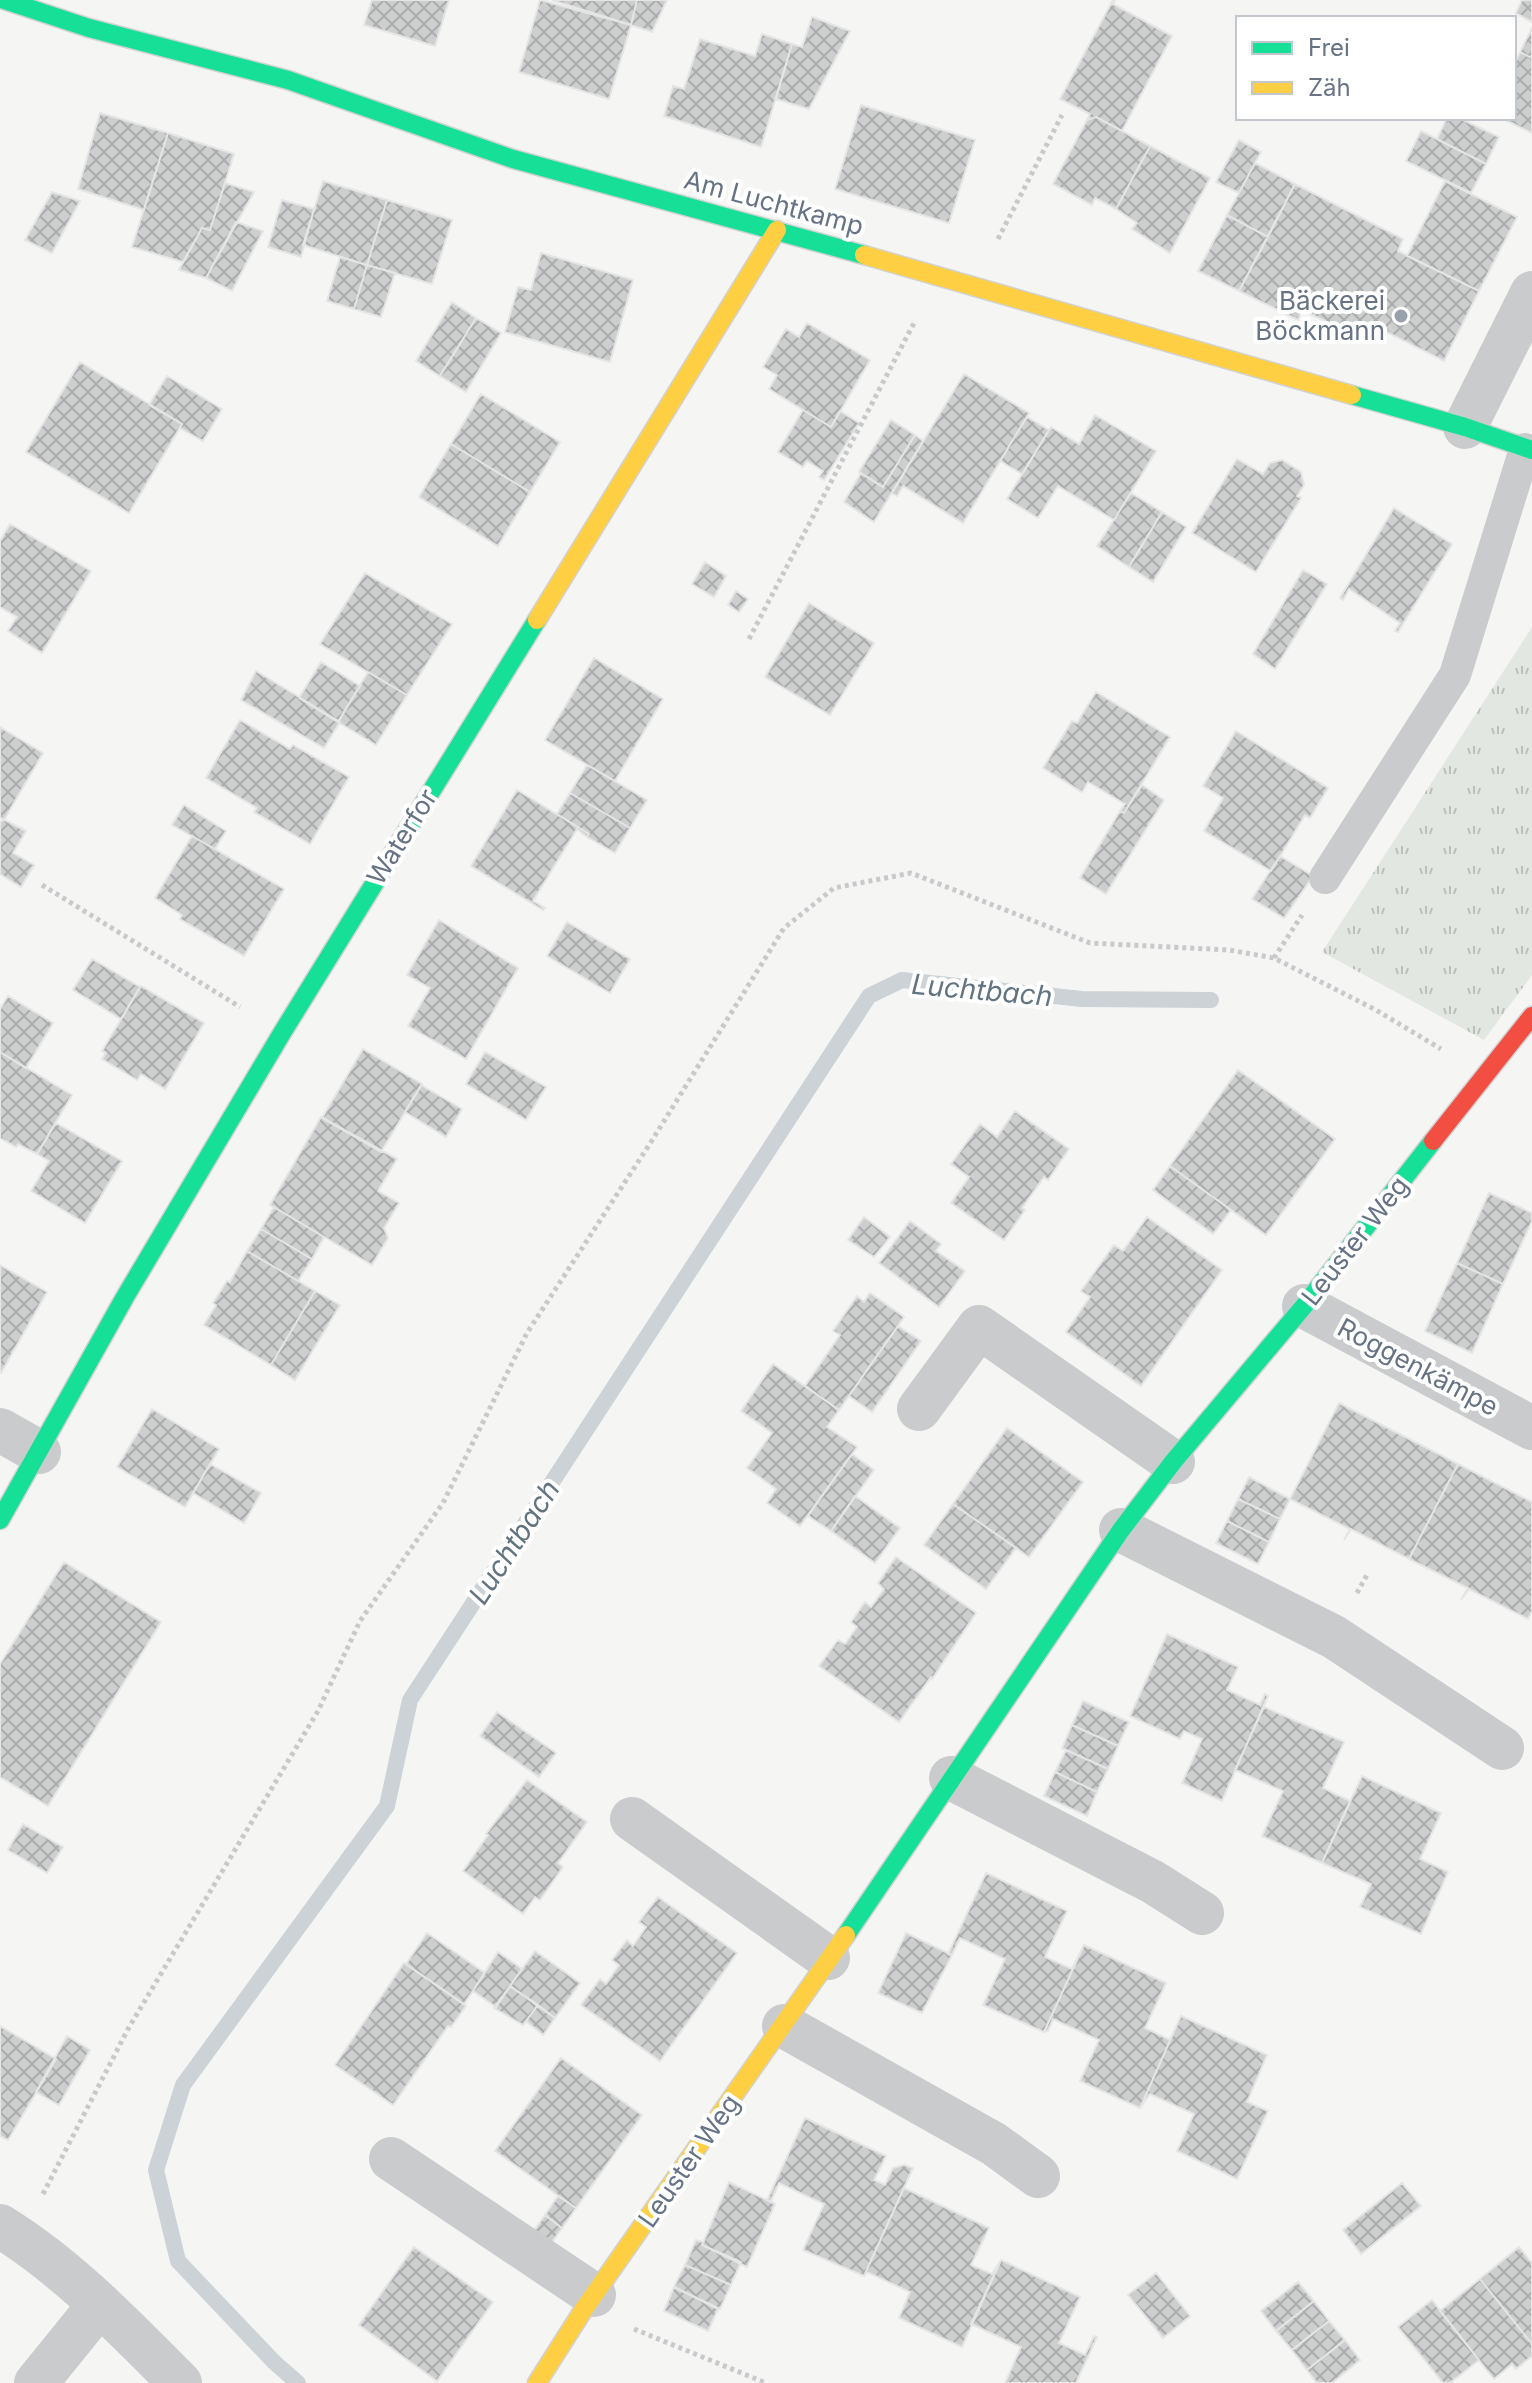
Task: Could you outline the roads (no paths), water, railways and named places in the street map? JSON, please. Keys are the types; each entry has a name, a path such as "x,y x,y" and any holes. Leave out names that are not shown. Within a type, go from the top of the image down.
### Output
{"street":[{"name":"Am Luchtkamp","path":"4,0 89,28 288,80 513,159 777,230 1465,427 1528,449"},
{"name":"Waterfor","path":"0,1520 125,1297 282,1033 777,230"},
{"path":"1465,427 1532,293"},
{"name":"Leuster Weg","path":"537,2383 589,2302 784,2026 1121,1530 1173,1462 1304,1306 1532,1016"},
{"name":"Roggenkämpe","path":"1304,1306 1532,1428"},
{"path":"919,1409 979,1327 1173,1462"},
{"path":"0,1430 39,1452"},
{"path":"1121,1530 1334,1637 1502,1748"},
{"path":"951,1778 1153,1882 1202,1913"},
{"path":"632,1819 828,1958"},
{"path":"784,2026 994,2144 1038,2176"},
{"path":"391,2159 589,2302"},
{"path":"10,2232 100,2304 180,2383"},
{"path":"36,2383 100,2304"}],"lane":[{"path":"1325,878 1455,675 1528,449"}],"waterway":[{"name":"Luchtbach","path":"298,2383 178,2261 156,2170 183,2085 387,1806 410,1700 869,996 902,980 1082,999 1211,1000"}],"place":[{"name":"Bäckerei Böckmann","path":"1401,316"}]}
